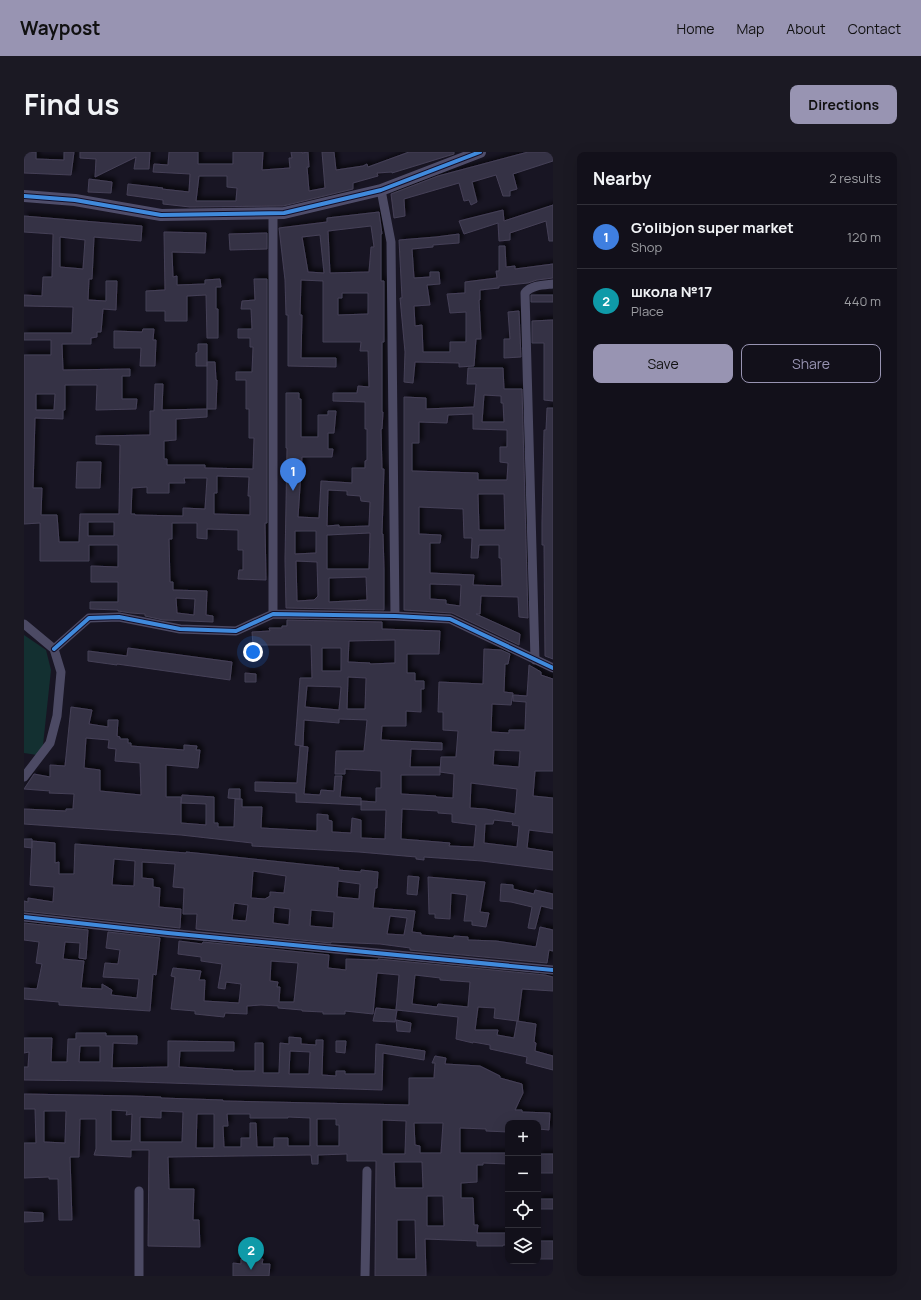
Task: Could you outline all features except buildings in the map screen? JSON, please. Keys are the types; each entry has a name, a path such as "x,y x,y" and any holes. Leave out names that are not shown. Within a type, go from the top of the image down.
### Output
{"street":[{"path":"24,196 75,200 161,215 284,213 381,190 480,152"},
{"path":"381,190 391,242 395,616"},
{"path":"273,214 273,614"},
{"path":"535,660 525,293 528,289 553,284"},
{"path":"54,649 89,618 120,617 180,629 236,631 273,614 395,616 450,619 553,668"},
{"path":"24,624 54,649 60,672 57,716 50,743 24,776"},
{"path":"24,918 553,970"},
{"path":"365,1276 367,1171"},
{"path":"139,1191 139,1276"}],"green space":[{"path":"24,635 46,650 51,670 43,745 37,755 24,753"}],"cycle path":[{"path":"24,196 75,200 161,215 284,213 381,190 480,152"},
{"path":"54,649 89,618 119,617 180,629 236,631 273,614 395,616 450,619 553,668"},
{"path":"24,917 168,933 553,970"}],"place":[{"name":"G'olibjon super market","path":"293,491"},
{"name":"школа №17","path":"251,1270"}]}
